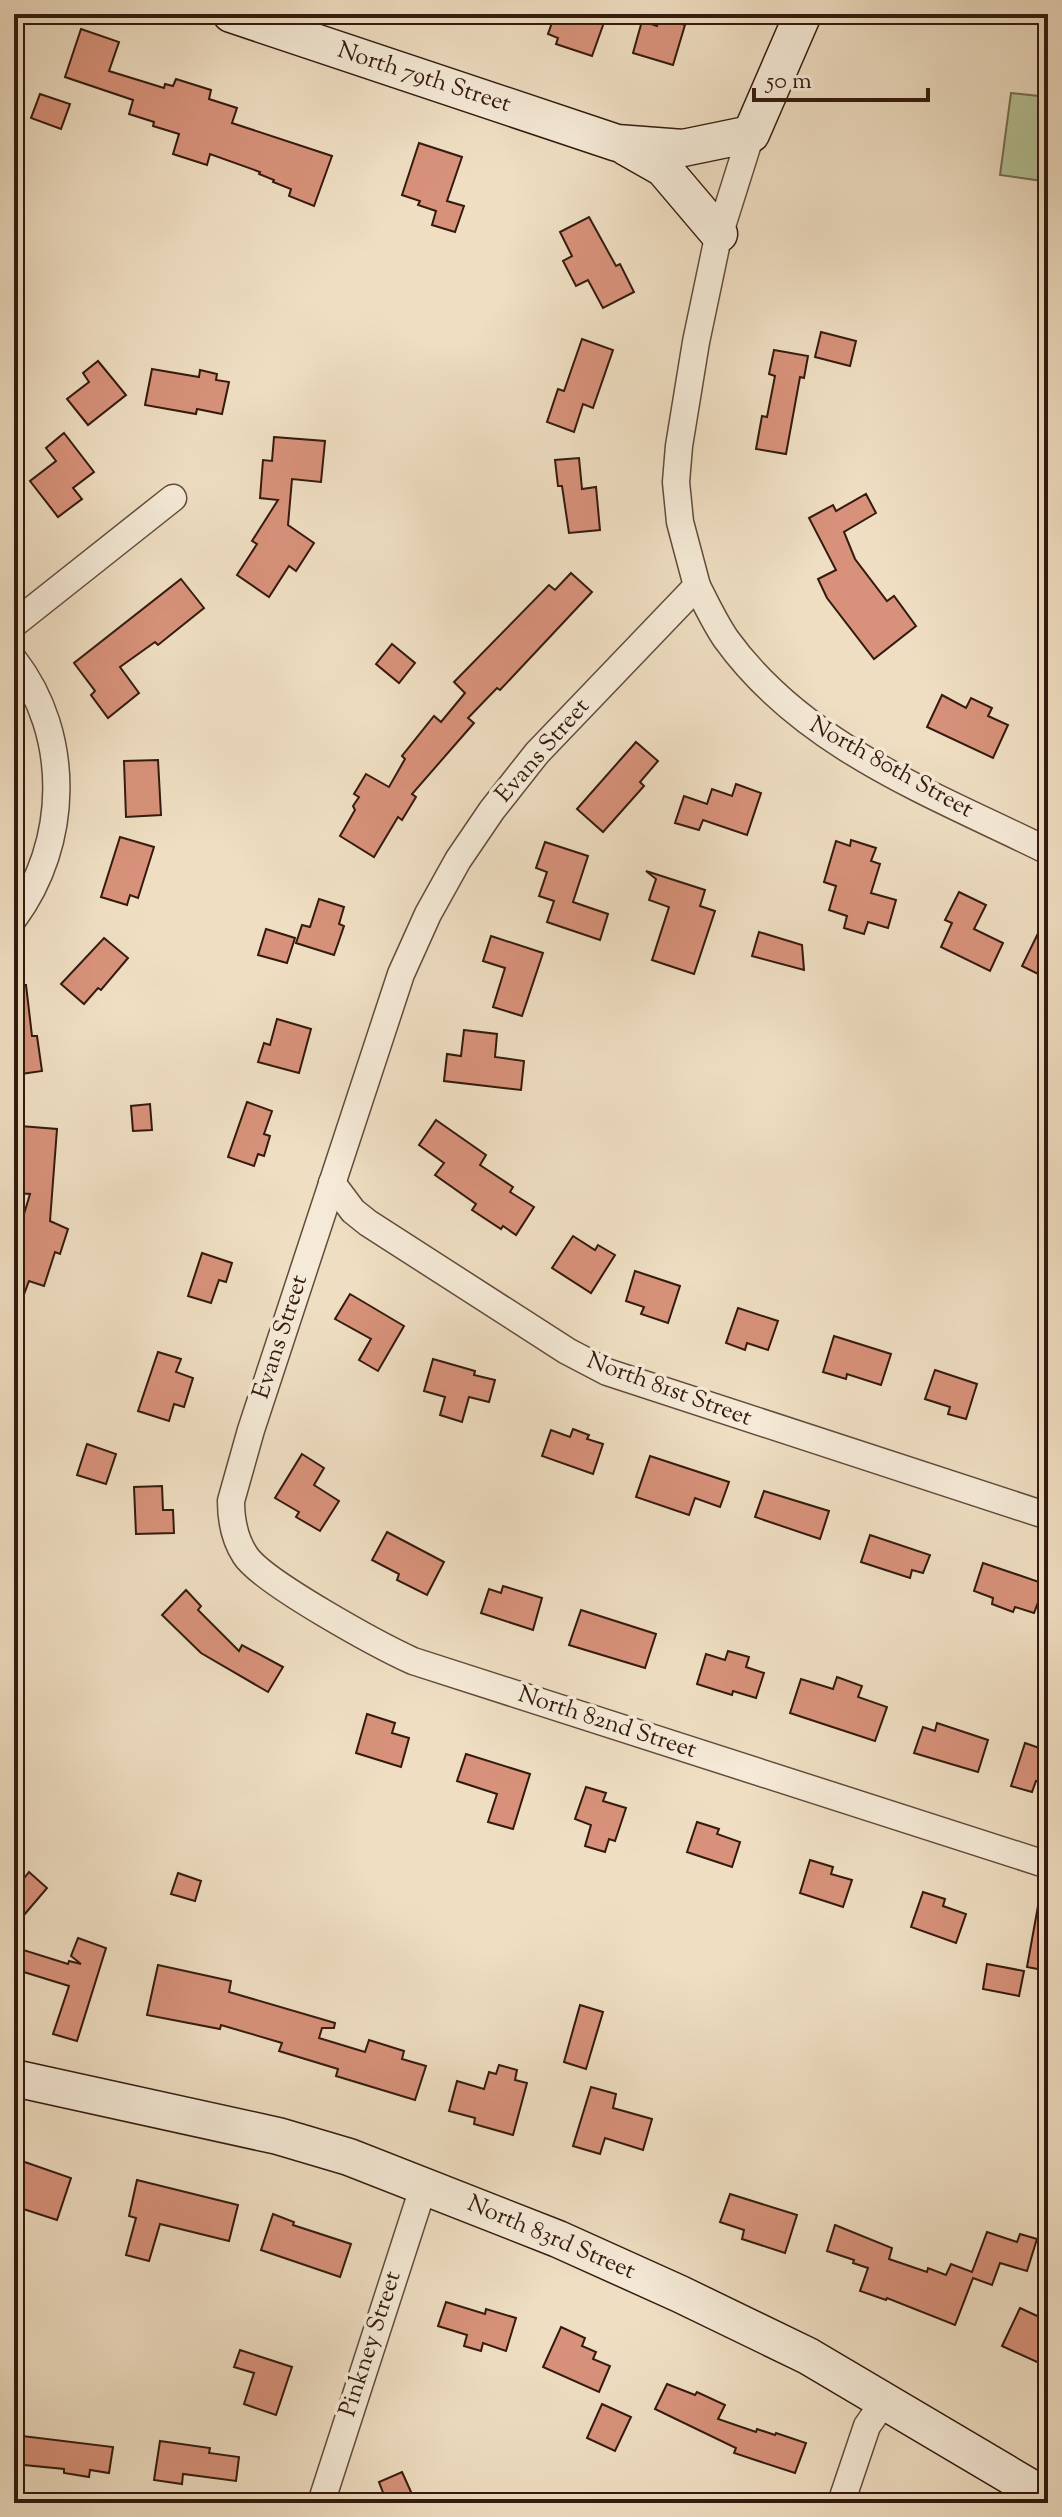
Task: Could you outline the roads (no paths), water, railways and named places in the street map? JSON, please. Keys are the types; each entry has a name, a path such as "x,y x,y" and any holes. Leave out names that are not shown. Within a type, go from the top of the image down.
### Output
{"street":[{"name":"North 79th Street","path":"231,14 617,143 663,168 719,234"},
{"path":"697,586 685,549 676,482 696,342 719,234 751,134 803,14"},
{"name":"North 79th Street","path":"617,143 683,148 751,134"},
{"path":"14,624 173,498"},
{"name":"North 80th Street","path":"697,586 725,638 753,673 818,731 884,769 1048,851"},
{"name":"Evans Street","path":"231,1501 251,1430 401,974 428,914 458,860 537,753 697,586"},
{"path":"14,660 38,701 46,724 53,748 57,788 54,828 47,855 38,879 14,918"},
{"name":"North 81st Street","path":"332,1183 353,1211 368,1223 567,1351 607,1372 1048,1516"},
{"name":"North 82nd Street","path":"231,1501 236,1538 253,1565 389,1650 420,1663 1047,1865"},
{"name":"North 83rd Street","path":"14,2078 278,2136 349,2157 558,2239 808,2356 1048,2498"},
{"name":"Pinkney Street","path":"321,2503 424,2185"},
{"path":"841,2503 867,2426 885,2400"}]}
